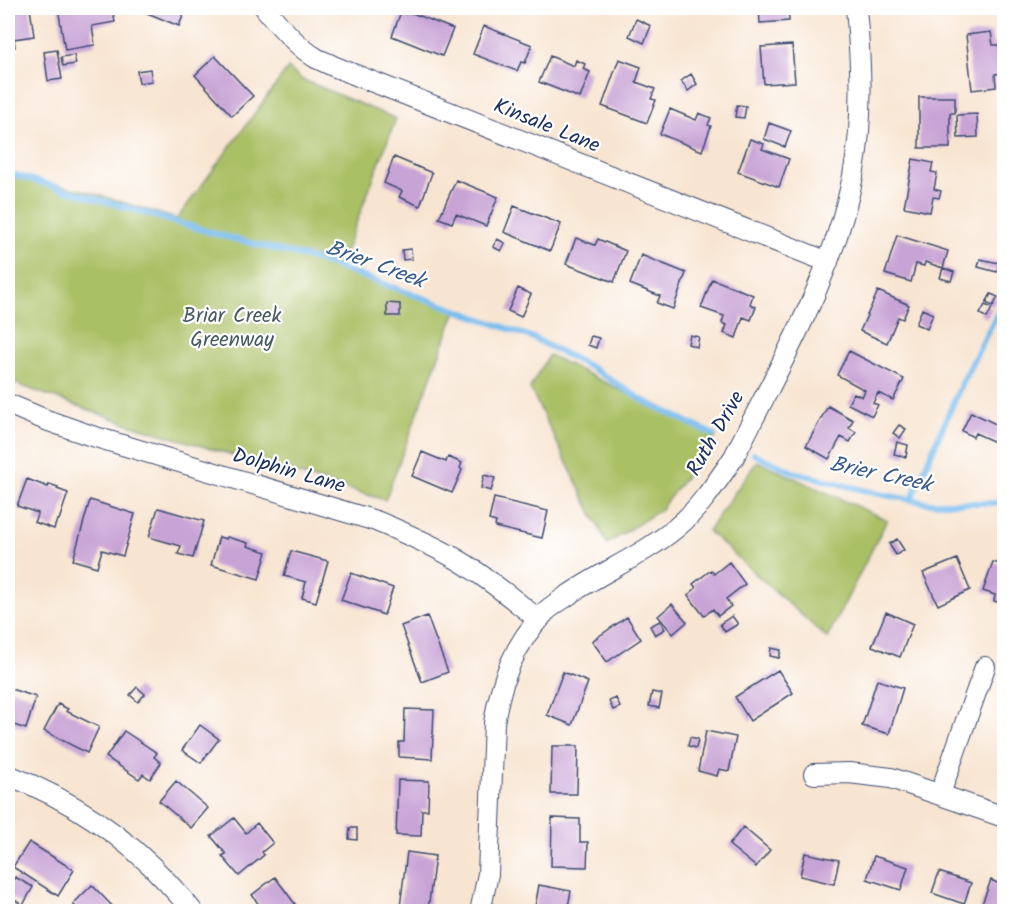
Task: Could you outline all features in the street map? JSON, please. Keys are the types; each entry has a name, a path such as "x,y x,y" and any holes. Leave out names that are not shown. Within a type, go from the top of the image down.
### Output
{"street":[{"name":"Kinsale Lane","path":"265,8 306,51 333,66 828,262"},
{"name":"Ruth Drive","path":"480,912 488,874 494,723 505,675 520,644 546,611 660,540 693,512 734,457 814,296 847,204 858,145 860,49 856,8"},
{"name":"Dolphin Lane","path":"8,404 46,420 117,444 376,520 460,561 539,620"},
{"path":"940,794 985,667"},
{"path":"814,774 849,773 891,778 1005,817"},
{"path":"8,775 37,786 114,833 152,865 193,912"}],"green space":[{"name":"Briar Creek Greenway","path":"288,68 301,79 396,119 339,268 456,310 385,500 128,424 8,379 8,176 82,190 177,219"},
{"path":"549,355 716,437 660,510 607,544 530,388"},
{"path":"757,461 887,520 827,638 708,531"}],"building":[{"path":"30,8 34,36 14,39 15,47 8,49 8,9"},
{"path":"58,8 112,8 115,22 92,26 95,45 65,50"},
{"path":"135,8 186,8 179,26"},
{"path":"759,8 788,8 789,21 760,23"},
{"path":"926,8 955,8 956,14 927,15"},
{"path":"402,9 453,29 442,56 392,36"},
{"path":"636,19 651,26 644,43 629,36"},
{"path":"484,26 532,45 525,63 521,62 517,71 473,54"},
{"path":"991,32 993,45 999,45 1000,53 1004,53 1004,73 995,74 996,87 972,90 966,35"},
{"path":"792,45 795,82 764,84 761,47"},
{"path":"57,50 62,79 48,81 44,52"},
{"path":"74,55 76,64 63,66 61,57"},
{"path":"215,56 253,96 232,116 195,75"},
{"path":"550,56 574,66 576,60 585,64 583,69 590,72 580,98 539,82"},
{"path":"619,59 641,67 636,82 655,89 651,99 656,100 647,123 602,106"},
{"path":"150,69 152,81 139,83 137,71"},
{"path":"691,74 697,84 688,91 681,81"},
{"path":"919,97 955,97 955,113 950,113 950,148 919,148"},
{"path":"737,105 746,106 744,118 735,117"},
{"path":"670,109 696,120 699,113 711,118 708,125 711,126 702,151 660,134"},
{"path":"977,114 978,137 958,138 957,115"},
{"path":"769,123 791,131 785,147 764,139"},
{"path":"750,139 764,144 762,149 789,159 779,187 738,172"},
{"path":"394,157 432,173 420,206 399,197 402,191 384,183"},
{"path":"913,159 933,163 931,172 937,173 934,189 941,191 939,198 933,197 930,212 904,207"},
{"path":"456,180 498,197 486,226 456,214 452,223 439,218"},
{"path":"514,206 561,224 550,251 504,232"},
{"path":"897,235 948,251 943,268 925,262 924,266 916,264 911,282 885,274"},
{"path":"576,238 595,245 598,239 626,251 614,282 566,264"},
{"path":"497,239 505,243 501,251 493,247"},
{"path":"411,249 412,259 403,260 402,250"},
{"path":"641,255 686,273 673,309 657,303 660,296 630,284"},
{"path":"980,259 999,263 997,272 978,267"},
{"path":"943,268 954,272 951,281 940,278"},
{"path":"712,279 753,295 750,304 756,307 751,320 743,317 736,338 724,333 727,325 722,323 724,316 701,308"},
{"path":"518,288 531,294 521,317 508,311"},
{"path":"878,291 909,305 903,319 898,317 887,343 860,331"},
{"path":"991,294 998,297 993,306 986,303"},
{"path":"387,303 400,304 400,316 387,316"},
{"path":"985,305 992,308 987,318 980,314"},
{"path":"922,309 933,314 927,329 916,324"},
{"path":"690,335 699,337 697,347 688,344"},
{"path":"591,336 599,338 596,348 588,345"},
{"path":"849,351 904,379 893,400 878,393 873,403 878,405 872,416 848,404 854,393 862,397 865,390 837,375"},
{"path":"828,406 853,420 849,428 856,432 850,442 841,437 829,459 806,446"},
{"path":"971,412 1002,427 995,442 975,433 973,437 962,431"},
{"path":"899,425 906,429 900,438 893,433"},
{"path":"897,442 908,445 906,457 894,454"},
{"path":"422,452 446,462 448,457 462,463 460,468 462,470 452,493 412,476"},
{"path":"484,475 495,478 491,491 481,488"},
{"path":"27,479 48,487 49,484 58,487 57,489 68,493 54,529 34,522 38,513 17,506"},
{"path":"494,498 548,511 542,538 495,527 496,522 489,520"},
{"path":"90,500 135,514 123,556 102,550 97,567 73,560"},
{"path":"158,508 204,521 193,558 178,554 181,546 149,537"},
{"path":"219,537 248,543 247,546 267,552 259,579 211,565"},
{"path":"897,539 904,550 896,555 889,544"},
{"path":"291,551 328,561 316,602 302,598 306,582 284,576"},
{"path":"957,559 970,590 938,605 923,573"},
{"path":"729,562 745,584 726,599 731,606 718,616 713,609 704,616 688,595 696,588 693,584 711,570 714,574"},
{"path":"993,562 1004,565 1004,604 994,601 995,595 983,591"},
{"path":"351,573 393,588 384,615 341,600"},
{"path":"672,604 687,622 673,634 658,616"},
{"path":"886,612 913,624 900,657 872,646"},
{"path":"427,616 448,672 422,682 401,626"},
{"path":"732,616 738,624 725,632 720,624"},
{"path":"627,617 641,639 607,662 592,641"},
{"path":"660,621 665,629 655,635 650,626"},
{"path":"771,648 781,650 779,658 770,656"},
{"path":"778,670 793,693 750,721 735,697"},
{"path":"563,672 588,682 572,725 547,715"},
{"path":"877,680 903,688 889,734 862,726"},
{"path":"137,687 145,694 138,702 130,695"},
{"path":"8,688 36,697 26,729 8,723"},
{"path":"652,692 662,694 659,708 649,706"},
{"path":"616,698 620,707 613,710 609,701"},
{"path":"58,704 68,709 66,711 99,727 87,753 44,731"},
{"path":"405,709 434,710 432,759 399,757 399,742 404,742"},
{"path":"200,725 219,739 201,763 182,750"},
{"path":"124,731 157,753 154,757 161,763 150,779 143,774 139,779 106,757"},
{"path":"706,731 736,737 729,771 719,769 717,776 698,771"},
{"path":"690,737 698,739 696,748 688,746"},
{"path":"552,746 578,746 577,794 551,794"},
{"path":"398,780 429,781 428,810 422,810 421,836 396,835"},
{"path":"176,781 208,808 191,828 159,801"},
{"path":"234,818 246,833 257,823 273,843 262,852 264,855 239,876 222,856 226,854 211,836"},
{"path":"552,818 580,819 580,842 588,842 587,867 551,866"},
{"path":"743,827 770,850 756,867 729,845"},
{"path":"350,828 357,828 357,840 349,839"},
{"path":"29,842 74,870 58,896 13,867"},
{"path":"407,852 435,856 428,910 400,907"},
{"path":"805,853 839,860 834,884 800,876"},
{"path":"874,856 908,867 901,890 867,879"},
{"path":"939,872 971,883 964,904 932,893"},
{"path":"15,877 33,887 23,905 8,896"},
{"path":"275,877 301,912 264,912 252,895"},
{"path":"991,880 1004,886 1004,912 986,912 980,909"},
{"path":"92,885 118,912 80,912 73,904"},
{"path":"539,885 571,891 567,912 534,912"}],"waterway":[{"name":"Brier Creek","path":"8,173 227,237 317,260 531,337 592,368 642,400 714,435"},
{"path":"911,500 961,385 1004,300"},
{"name":"Brier Creek","path":"754,454 793,472 879,494 929,503 1004,504"}]}
